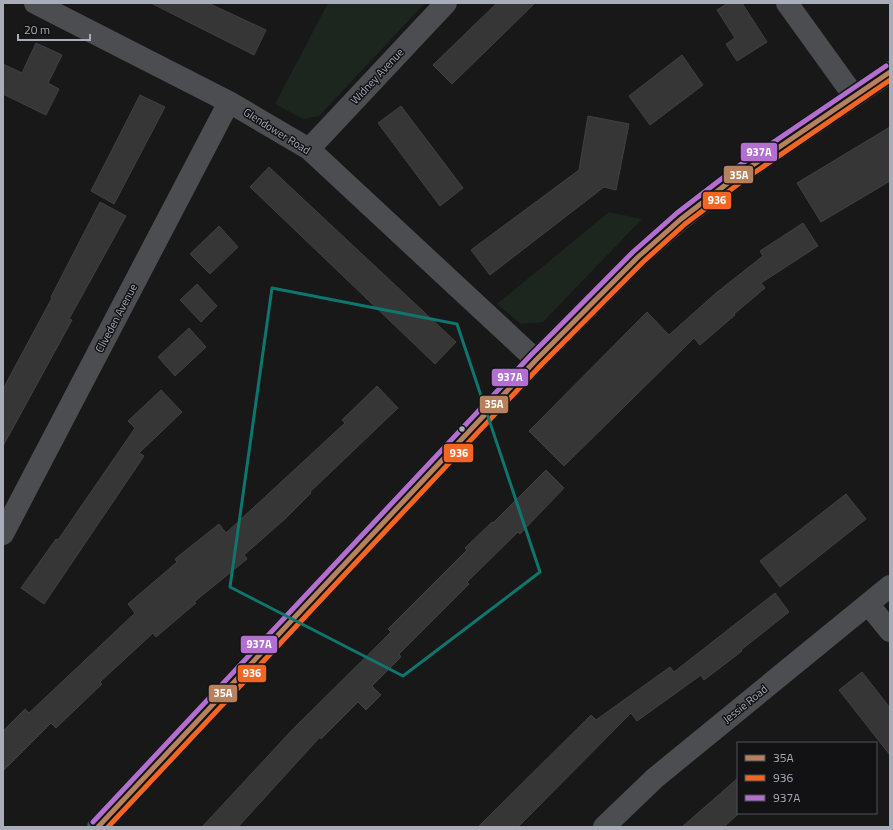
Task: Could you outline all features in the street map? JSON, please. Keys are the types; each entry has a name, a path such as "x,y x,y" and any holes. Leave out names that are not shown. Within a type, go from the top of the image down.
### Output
{"street":[{"name":"Glendower Road","path":"35,3 229,102 309,149 536,360"},
{"name":"Widney Avenue","path":"309,149 446,3"},
{"path":"787,3 854,96"},
{"path":"98,827 536,360 638,257 681,219 741,173 890,72"},
{"name":"Cliveden Avenue","path":"3,534 229,102"},
{"name":"Jessie Road","path":"604,827 655,778 890,586"},
{"path":"868,604 890,631"}],"highlighted area":[{"path":"272,288 457,324 540,572 403,676 230,587"}],"shaded area":[{"path":"328,3 425,3 319,116 303,119 275,104"},
{"path":"609,212 642,219 543,322 521,324 497,304"}],"building":[{"path":"151,3 208,3 266,30 254,55"},
{"path":"497,3 535,3 452,84 433,65"},
{"path":"728,3 742,3 767,42 737,61 726,44 735,38 717,10"},
{"path":"36,43 62,55 48,83 59,89 46,115 3,94 3,64 22,73"},
{"path":"682,55 703,85 650,125 629,96"},
{"path":"140,95 165,107 114,204 91,191"},
{"path":"401,106 463,188 440,206 378,123"},
{"path":"588,116 629,124 616,190 604,187 490,275 471,250 579,170"},
{"path":"890,127 890,181 821,222 797,183"},
{"path":"269,167 456,342 435,364 250,187"},
{"path":"100,202 126,216 69,319 72,320 3,446 3,389 52,298 51,297"},
{"path":"803,223 818,246 761,283 765,288 700,345 694,338 564,466 529,431 647,312 669,335 716,293 763,256 760,251"},
{"path":"219,226 238,247 210,274 190,254"},
{"path":"197,284 217,306 201,322 180,300"},
{"path":"189,328 206,347 175,376 158,357"},
{"path":"377,386 398,408 310,492 311,493 286,518 244,555 247,559 194,602 196,603 156,637 153,633 100,682 102,684 56,728 51,723 3,771 3,731 25,709 29,713 135,613 128,604 177,562 175,559 219,524 226,533 345,423 342,420"},
{"path":"161,390 182,412 139,453 144,456 44,604 21,588 56,539 58,540 135,428 128,421"},
{"path":"546,470 564,488 520,534 518,532 467,582 469,584 399,654 401,657 372,686 381,695 366,710 358,702 321,739 320,737 238,827 202,827 293,729 391,632 388,629 467,550 465,548 492,522 493,523"},
{"path":"846,494 866,519 780,587 760,561"},
{"path":"775,593 789,612 741,650 742,651 704,680 701,675 637,721 631,713 518,827 478,827 591,715 596,720 670,667 674,672"},
{"path":"862,672 890,708 890,755 839,690"},
{"path":"737,779 738,814 724,827 682,827"}],"transit line":[{"name":"937A","path":"93,822 531,355 633,252 677,213 737,167 886,66"},
{"name":"35A","path":"98,827 536,360 638,257 681,219 741,173 890,72"},
{"name":"936","path":"108,827 541,365 643,262 685,224 745,179 890,80"}]}
